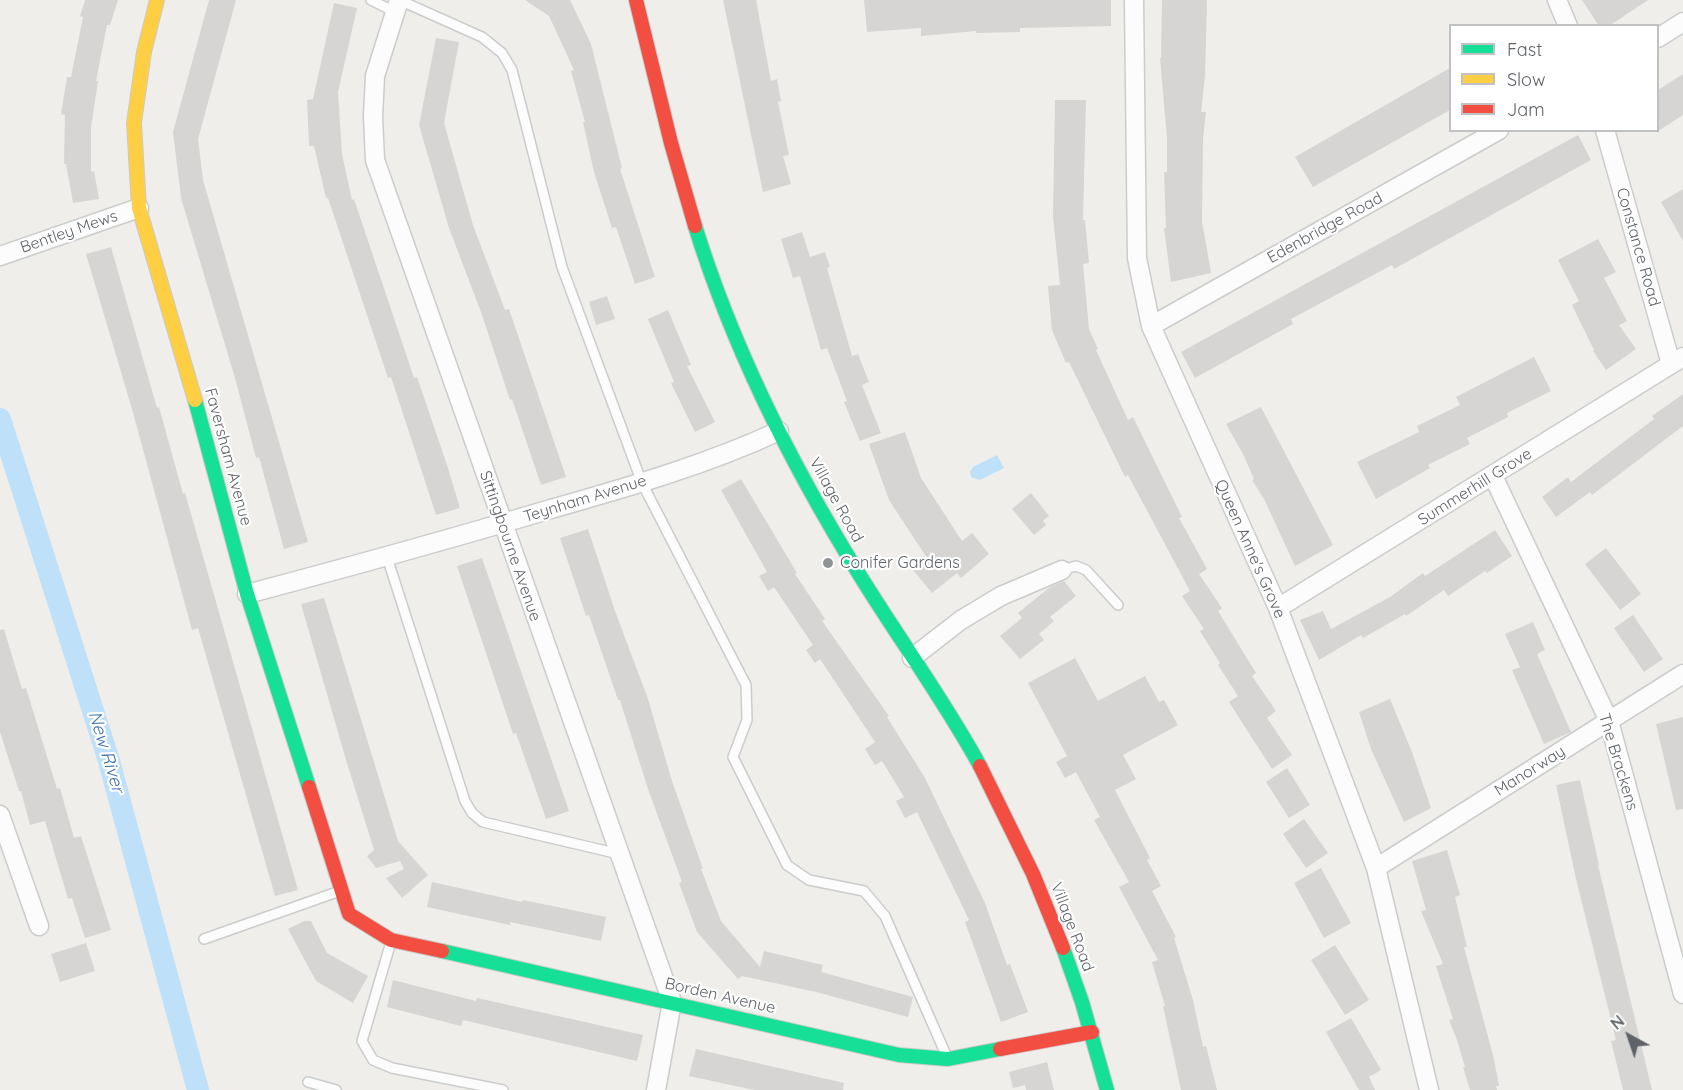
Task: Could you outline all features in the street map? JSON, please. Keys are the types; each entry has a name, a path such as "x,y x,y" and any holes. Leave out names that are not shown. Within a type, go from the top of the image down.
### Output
{"street":[{"name":"Faversham Avenue","path":"157,0 144,52 134,123 139,208 194,395 247,594 349,914"},
{"name":"Village Road","path":"636,0 675,161 698,237 730,322 779,431 825,518 870,594 967,743 1008,818 1048,908 1092,1032 1107,1090"},
{"name":"Queen Anne's Grove","path":"1134,0 1137,258 1151,326 1278,608 1376,868 1429,1090"},
{"path":"1557,0 1567,24"},
{"name":"Sittingbourne Avenue","path":"397,6 375,76 373,117 375,160 672,1002"},
{"path":"1659,37 1683,22"},
{"name":"Edenbridge Road","path":"1151,326 1494,132"},
{"name":"Constance Road","path":"1606,132 1677,361"},
{"name":"Bentley Mews","path":"1,252 139,208"},
{"name":"Summerhill Grove","path":"1278,608 1677,361"},
{"name":"Teynham Avenue","path":"247,594 387,557 642,483 735,450 779,431"},
{"name":"The Brackens","path":"1493,476 1609,721 1683,994"},
{"path":"912,658 961,620 1001,596 1062,570"},
{"name":"Manorway","path":"1376,868 1683,674"},
{"path":"0,814 39,926"},
{"name":"Borden Avenue","path":"349,914 391,940 899,1055 948,1059 1092,1032"},
{"path":"656,1090 672,1002"}],"lane":[{"path":"371,0 397,6 482,37 502,53 512,70 562,267 642,483 746,685 747,720 733,757 788,865 809,880 864,891 885,916 948,1059"},
{"path":"387,557 465,801 472,813 483,822 619,854"},
{"path":"1062,570 1077,566 1086,570 1118,605"},
{"path":"204,939 341,890"},
{"path":"391,940 362,1041 374,1060 392,1068 503,1090"},
{"path":"308,1082 336,1090"}],"water":[{"path":"997,455 1004,468 980,480 971,477 970,472 973,467"}],"building":[{"path":"85,0 118,0 110,25 107,25 96,81 98,81 91,128 91,172 94,171 99,199 73,203 66,164 64,164 65,115 61,114 67,77 71,77 83,17 80,16"},
{"path":"209,0 236,0 198,139 203,180 308,542 284,549 259,457 256,458 235,378 181,198 173,132"},
{"path":"525,0 570,0 591,44 622,168 620,169 655,277 635,284 616,227 612,228 594,172 583,122 585,122 571,71 574,70 549,16"},
{"path":"723,0 756,0 771,81 777,79 781,101 778,102 789,155 783,156 791,184 763,192"},
{"path":"864,0 1111,0 1111,26 1020,28 1020,32 976,33 976,31 921,36 921,28 867,32"},
{"path":"1162,0 1207,0 1205,77 1201,112 1206,112 1203,138 1202,221 1211,273 1171,282 1164,228 1166,228 1164,172 1167,172 1167,138 1160,58"},
{"path":"1582,0 1648,0 1612,24 1598,24"},
{"path":"334,3 357,8 338,92 342,154 352,200 354,199 414,378 417,377 460,508 436,515 391,377 388,378 328,198 326,198 314,146 309,146 307,100 313,99"},
{"path":"436,38 459,42 444,123 473,225 505,310 509,309 566,477 541,485 481,312 449,228 419,125"},
{"path":"1449,69 1449,111 1313,187 1295,157"},
{"path":"1683,74 1683,115 1659,130 1659,89"},
{"path":"1055,100 1086,100 1083,220 1085,220 1089,263 1083,264 1089,329 1098,349 1096,350 1128,420 1133,417 1182,517 1179,518 1207,569 1199,574 1222,608 1218,611 1256,673 1252,676 1276,711 1267,718 1292,755 1272,769 1229,702 1238,696 1200,631 1204,629 1182,596 1190,591 1128,475 1125,477 1069,362 1066,363 1052,330 1048,286 1060,285 1053,216"},
{"path":"1578,135 1591,160 1394,269 1392,265 1291,319 1293,324 1195,378 1181,352"},
{"path":"1683,189 1683,241 1661,202"},
{"path":"802,232 810,257 825,252 830,267 827,268 852,356 858,354 869,382 862,385 881,433 860,441 844,402 847,401 827,348 821,350 800,276 793,278 781,239"},
{"path":"1598,239 1616,272 1604,278 1627,321 1619,325 1636,349 1606,370 1593,351 1572,305 1579,301 1558,260"},
{"path":"111,247 157,408 159,407 183,494 185,493 298,890 275,896 198,628 192,630 132,409 86,254"},
{"path":"607,296 615,319 596,325 589,302"},
{"path":"668,310 691,365 687,366 715,422 695,432 671,383 674,382 648,319"},
{"path":"1534,357 1551,391 1507,413 1508,417 1467,438 1470,444 1428,465 1430,468 1376,499 1357,462 1419,432 1417,426 1460,405 1456,397"},
{"path":"1683,394 1683,426 1592,495 1590,492 1556,517 1542,497 1568,477 1571,482 1654,419 1652,416"},
{"path":"1261,407 1333,545 1295,566 1264,499 1252,480 1254,479 1243,454 1226,424"},
{"path":"905,432 921,478 962,541 972,533 989,554 961,578 957,573 932,593 913,570 927,558 889,500 869,444"},
{"path":"741,479 797,573 795,574 825,619 822,621 889,716 887,717 925,778 985,903 1007,965 1010,964 1028,1012 1001,1022 965,922 969,920 917,812 905,818 896,801 904,797 882,761 875,765 865,749 875,742 820,659 815,663 806,650 813,645 774,587 768,591 759,576 767,572 721,490"},
{"path":"1031,493 1049,516 1043,521 1046,525 1034,535 1012,509"},
{"path":"588,529 615,611 648,699 672,781 703,869 701,869 721,921 760,967 764,951 823,965 821,972 913,997 908,1017 816,992 742,976 738,979 697,932 620,700 618,700 589,615 586,616 560,538"},
{"path":"1495,530 1512,556 1448,596 1444,590 1406,616 1405,614 1363,638 1361,635 1319,660 1300,620 1323,611 1331,629 1390,597 1423,573 1425,576"},
{"path":"1606,548 1641,594 1620,610 1585,564"},
{"path":"482,558 569,811 546,819 516,733 513,734 457,566"},
{"path":"1064,581 1076,596 1050,617 1054,621 1039,634 1044,640 1020,659 1000,636 1022,618 1018,613 1050,587"},
{"path":"324,598 398,841 428,875 402,898 386,878 404,869 400,861 376,868 367,856 374,850 301,604"},
{"path":"1633,615 1663,659 1644,672 1614,628"},
{"path":"1533,622 1545,650 1537,654 1571,732 1544,744 1512,670 1520,667 1505,634"},
{"path":"4,629 22,689 26,688 57,789 60,788 74,838 81,836 111,930 85,938 72,898 68,899 45,821 30,825 21,791 19,791 0,732 0,630"},
{"path":"1075,658 1098,701 1145,676 1159,702 1164,700 1178,725 1123,755 1136,779 1115,790 1150,858 1147,860 1161,886 1152,891 1176,937 1174,938 1193,1000 1203,1047 1206,1046 1217,1090 1181,1090 1163,1006 1165,1006 1152,962 1158,960 1119,887 1129,882 1094,820 1100,817 1076,772 1065,778 1056,762 1067,756 1028,683"},
{"path":"1390,699 1412,752 1431,808 1404,822 1371,749 1359,712"},
{"path":"1683,717 1683,809 1676,810 1656,724"},
{"path":"1287,768 1310,805 1289,818 1266,782"},
{"path":"1580,780 1652,1090 1623,1090 1611,1041 1616,1040 1576,879 1556,785"},
{"path":"1304,819 1328,853 1306,868 1283,834"},
{"path":"1447,850 1460,895 1455,897 1467,947 1464,947 1494,1059 1499,1086 1496,1086 1497,1090 1470,1090 1457,1040 1449,1020 1453,1019 1436,966 1443,964 1421,911 1426,910 1412,861"},
{"path":"1321,868 1351,923 1324,938 1294,883"},
{"path":"432,882 522,902 523,900 606,917 601,941 427,907"},
{"path":"304,921 311,921 327,953 368,976 353,1003 316,981 288,929"},
{"path":"86,943 95,971 60,982 51,954"},
{"path":"1335,945 1369,1000 1345,1015 1311,960"},
{"path":"393,980 476,1001 477,998 643,1035 637,1061 463,1020 461,1026 387,1007"},
{"path":"1351,1018 1381,1070 1369,1077 1375,1090 1359,1090 1326,1032"},
{"path":"696,1049 844,1083 843,1090 754,1090 689,1076"},
{"path":"1047,1062 1054,1090 1026,1090 1025,1085 1013,1088 1009,1072"}],"waterway":[{"name":"New River","path":"0,419 109,761 198,1090"}],"traffic: fast":[{"path":"695,226 710,272 746,361 810,491 859,574 952,717 980,766"},
{"path":"195,400 247,594 309,787"},
{"path":"1063,948 1082,1002 1107,1090"},
{"path":"442,951 899,1055 948,1059 1000,1049"}],"traffic: slow":[{"path":"157,0 144,52 134,123 139,208 195,400"}],"traffic: jam":[{"path":"636,0 671,143 695,226"},
{"path":"980,766 1033,874 1063,948"},
{"path":"309,787 349,914 391,940 442,951"},
{"path":"1000,1049 1092,1032"}],"place":[{"name":"Conifer Gardens","path":"828,563"}]}
